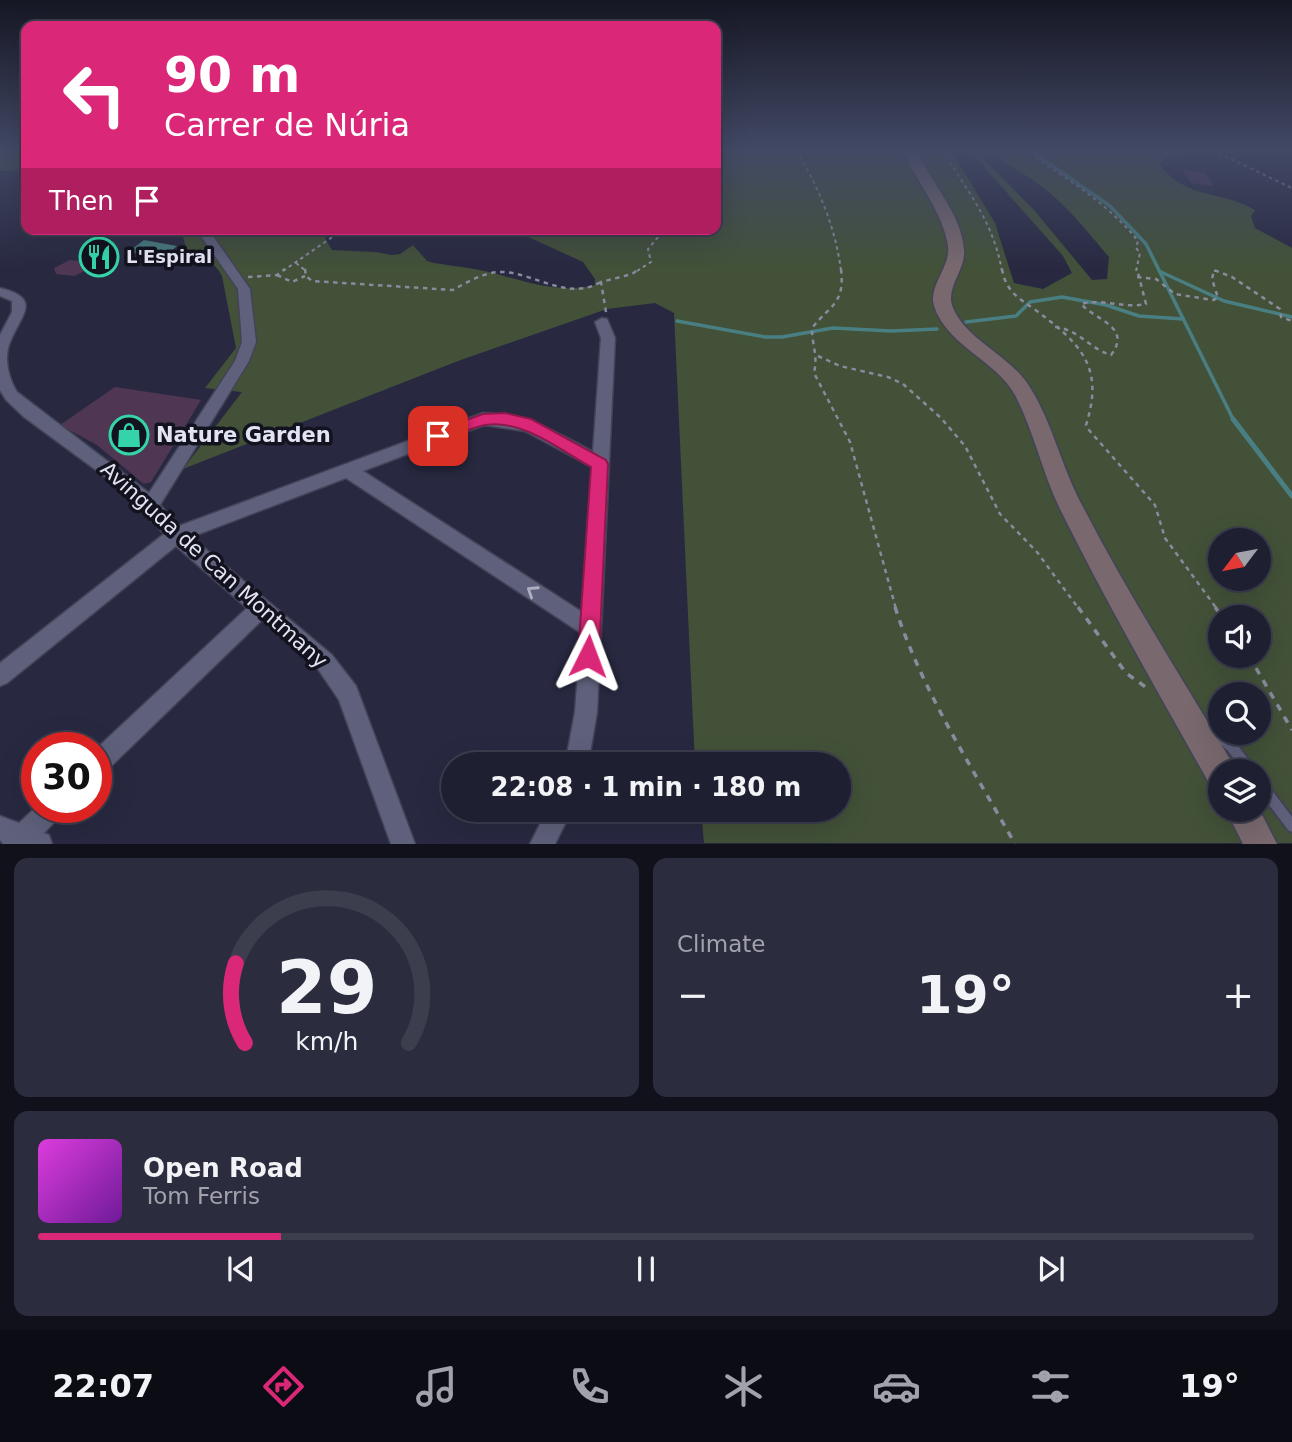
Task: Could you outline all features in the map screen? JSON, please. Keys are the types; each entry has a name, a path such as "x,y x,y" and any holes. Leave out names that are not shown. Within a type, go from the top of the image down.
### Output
{"main road":[{"path":"928,189 945,217 956,243 955,268 943,291 942,299 947,314 955,326 1005,367 1022,389 1074,514 1120,603 1212,759"},
{"path":"1249,822 1261,844"}],"street":[{"path":"150,504 247,351 248,319 245,296 237,278 206,235"},
{"name":"Avinguda de Can Montmany","path":"0,292 15,296 19,301 19,312 1,347 1,378 11,396 30,413 120,478 150,504 176,535 325,662 348,694 404,844"},
{"path":"578,752 586,712 608,338 602,322"},
{"path":"0,676 176,535 483,419 526,423 600,464"},
{"path":"348,470 590,628"},
{"path":"112,750 261,608"},
{"path":"542,844 553,822"},
{"path":"19,838 35,823"}],"lane":[{"path":"1178,702 1232,747 1241,759"},
{"path":"1271,798 1292,826"}],"path":[{"path":"815,189 832,223 842,291 835,305 812,331 818,356 814,373 850,442 900,627 927,686 1015,844"},
{"path":"967,189 993,232 1001,256 1005,286 1076,346 1093,377 1088,429 1155,505 1165,538 1214,605"},
{"path":"1055,327 1066,327 1075,331 1102,354 1111,355 1118,348 1119,338 1112,326 1084,309 1081,304 1092,301 1137,306 1146,304 1137,277 1140,253 1136,248 1138,241 1079,189"},
{"path":"237,278 277,275 336,235"},
{"path":"306,276 312,281 453,290 471,280 500,272 566,288 589,289 601,282 632,274 651,262 648,250 661,235"},
{"path":"296,263 306,270 306,276"},
{"path":"1137,277 1156,279 1175,294 1213,300 1218,298 1212,279 1214,270 1232,277 1280,309 1281,317 1292,321"},
{"path":"277,275 292,282 306,276"},
{"path":"601,282 607,309 602,322"},
{"path":"818,356 840,366 888,377 903,384 941,418 965,446 1000,514 1037,552 1126,673 1146,688"},
{"path":"1256,668 1292,730"}],"shaded area":[{"path":"721,189 975,189 995,223 1014,283 1043,289 1072,273 1063,256 1004,189 1014,189 1034,210 1092,280 1107,279 1109,257 1067,209 1045,189 1193,189 1229,199 1255,210 1251,216 1255,228 1292,248 1292,843 704,843 702,822 851,822 851,752 694,752 674,313 655,303 607,309 458,361 183,469 242,392 205,388 236,348 222,276 214,265 205,259 180,258 186,248 183,235 329,235 325,238 332,250 392,255 400,254 413,245 427,261 486,271 543,286 582,287 595,285 595,279 583,262 524,235 721,235"},
{"path":"144,240 177,246 163,258 128,252"}],"building":[{"path":"70,260 92,262 93,267 74,276 56,274 54,268"},
{"name":"Nature Garden","path":"115,387 201,400 151,482 144,484 97,445 60,425"}],"waterway":[{"path":"1086,189 1110,206 1146,244 1233,419"},
{"path":"1161,272 1224,301 1292,317"},
{"path":"966,322 1016,316 1030,302 1062,297 1106,305 1139,316 1183,319"},
{"path":"677,321 765,337 782,337 833,328 891,331 937,329"},
{"path":"1233,419 1292,496"}],"place":[{"name":"L'Espiral","path":"99,257"},
{"name":"Nature Garden","path":"129,435"}],"route":[{"path":"438,436 483,419 505,419 526,423 600,464 588,656"}]}
